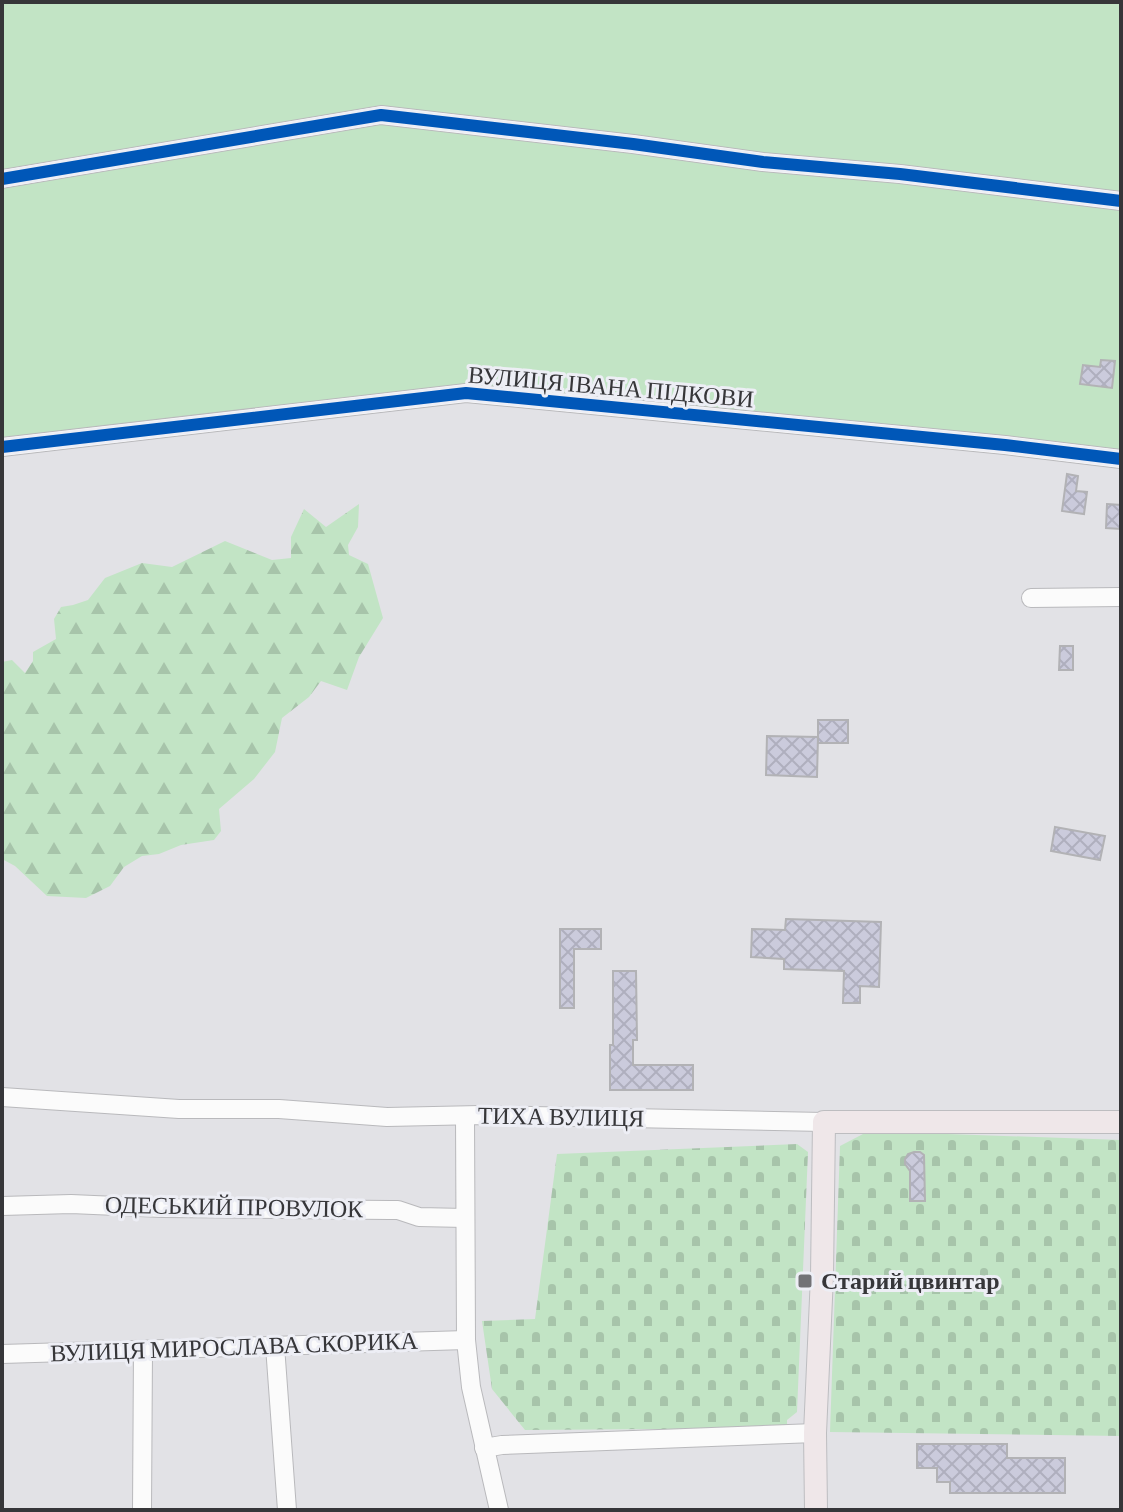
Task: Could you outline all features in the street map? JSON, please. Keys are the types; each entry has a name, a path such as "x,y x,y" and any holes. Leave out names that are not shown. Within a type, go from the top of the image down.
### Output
{"main road":[{"name":"ТИХА ВУЛИЦЯ","path":"824,1122 1121,1122"},
{"path":"816,1510 815,1433 822,1276 824,1122"}],"street":[{"path":"2,179 381,115 763,162 900,174 1121,201"},
{"name":"ВУЛИЦЯ ІВАНА ПІДКОВИ","path":"2,447 466,393 989,443 1121,459"},
{"path":"1031,598 1121,597"},
{"name":"ТИХА ВУЛИЦЯ","path":"2,1097 179,1109 279,1109 387,1117 824,1122"},
{"path":"465,1116 466,1340 471,1387 499,1510"},
{"name":"ОДЕСЬКИЙ ПРОВУЛОК","path":"2,1206 71,1204 390,1210 419,1217 465,1218"},
{"name":"ВУЛИЦЯ МИРОСЛАВА СКОРИКА","path":"2,1354 466,1340"},
{"path":"275,1346 287,1510"},
{"path":"142,1510 143,1350"},
{"path":"484,1448 517,1444 815,1433"}],"green space":[{"path":"2,2 1121,2 1121,452 469,386 2,441"},
{"path":"359,504 358,527 348,545 349,555 368,564 383,618 359,657 347,690 321,681 309,697 282,718 275,752 254,779 219,809 221,831 214,840 142,856 124,867 110,886 86,898 47,896 15,866 2,859 2,662 12,660 25,673 33,661 33,652 56,639 54,619 61,607 88,600 105,578 142,563 172,567 225,541 272,560 291,558 291,537 304,509 326,527"},
{"path":"863,1134 1121,1140 1121,1436 830,1432 840,1146"},
{"path":"797,1144 808,1152 797,1412 787,1420 787,1428 525,1430 492,1389 482,1321 535,1319 557,1154"}],"building":[{"path":"1101,360 1115,361 1112,388 1080,384 1083,365 1100,367"},
{"path":"1067,474 1078,476 1076,491 1087,492 1084,514 1062,511"},
{"path":"1107,504 1121,505 1121,529 1106,528"},
{"path":"1060,646 1073,646 1073,670 1059,670"},
{"path":"818,720 848,720 848,743 818,743"},
{"path":"767,736 818,737 817,777 766,775"},
{"path":"1055,827 1105,836 1100,860 1051,851"},
{"path":"786,919 881,922 879,987 860,986 860,1003 843,1003 844,971 784,969 784,959 751,957 752,929 785,930"},
{"path":"560,929 601,929 601,949 574,949 574,1008 560,1008"},
{"path":"613,971 636,971 637,1040 633,1040 633,1065 693,1065 693,1090 610,1090"},
{"path":"914,1152 924,1155 925,1201 910,1201 910,1171 905,1159"},
{"path":"917,1444 1007,1444 1007,1458 1065,1458 1065,1493 950,1493 950,1482 937,1482 937,1468 917,1468"}],"cycle path":[{"path":"2,179 381,115 763,162 900,174 1121,201"},
{"path":"2,447 466,393 1121,459"}],"place":[{"name":"Старий цвинтар","path":"805,1281"}]}
